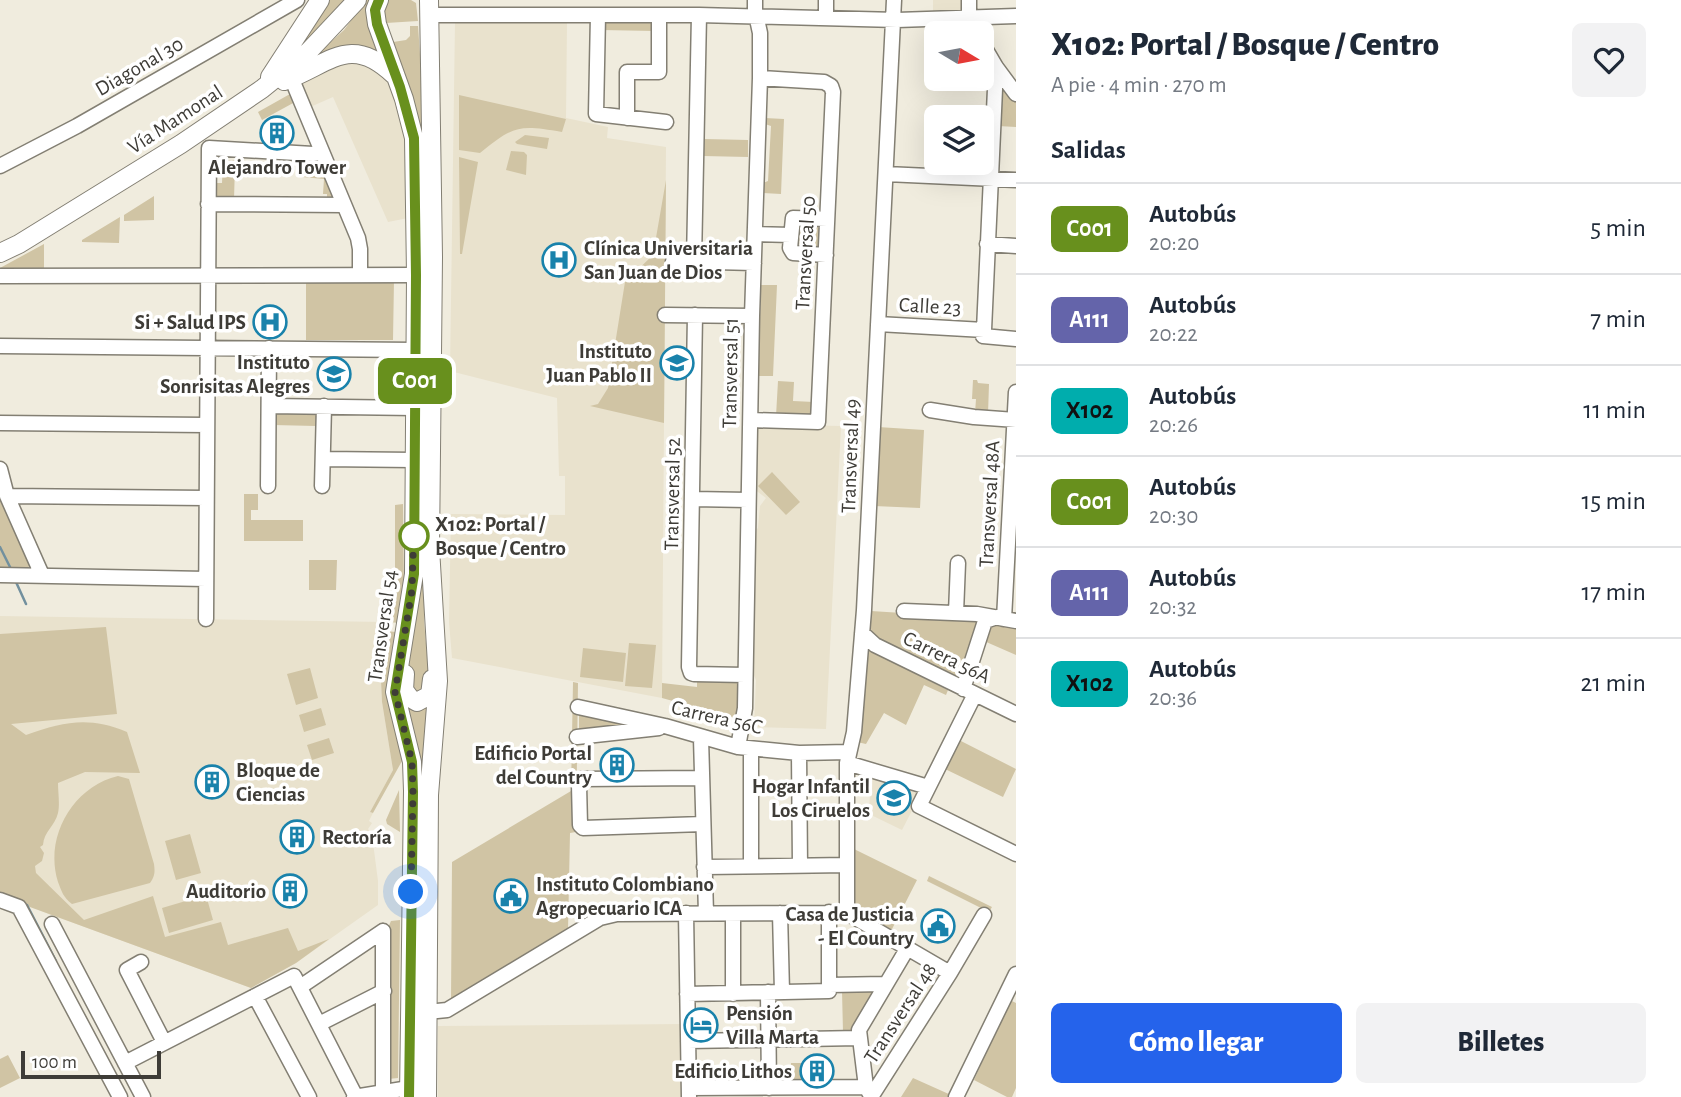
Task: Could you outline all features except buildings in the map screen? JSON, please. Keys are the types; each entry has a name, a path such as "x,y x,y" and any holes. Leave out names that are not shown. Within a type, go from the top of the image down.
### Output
{"main road":[{"path":"262,89 320,0"},
{"name":"Vía Mamonal","path":"0,253 181,144 289,74 357,0"},
{"name":"Transversal 54","path":"379,0 375,10 376,17 414,138 416,275 412,590 395,692 412,762 409,1093"},
{"name":"Transversal 54","path":"427,5 433,257 430,579 438,696 430,766 427,1097"},
{"path":"289,74 355,53 381,62 397,77"},
{"path":"412,590 404,690 417,702 428,698 433,687 430,579"}],"street":[{"name":"Diagonal 30","path":"0,166 77,126 298,0"},
{"path":"521,15 522,0"},
{"name":"Transversal 51","path":"751,866 744,721 760,78 760,33 755,0"},
{"path":"826,0 826,18"},
{"name":"Transversal 49","path":"847,913 848,758 854,732 862,634 894,0"},
{"path":"969,0 971,21"},
{"path":"427,5 521,15 601,10 659,15 683,7 699,15 893,20 1016,16"},
{"path":"601,10 596,114 666,122"},
{"path":"627,118 627,72 659,72 659,15"},
{"path":"694,261 699,15"},
{"path":"994,64 1016,94"},
{"path":"984,330 996,67"},
{"path":"289,74 358,238 360,274"},
{"name":"Transversal 50","path":"751,420 818,422 833,92 831,86 821,81 760,78"},
{"path":"206,620 209,148 313,154 321,152"},
{"path":"886,174 1016,180"},
{"path":"208,204 343,205"},
{"path":"826,255 792,252 791,235 792,220 795,217 827,219"},
{"path":"756,233 791,235"},
{"path":"987,244 1016,246"},
{"path":"673,261 754,263"},
{"path":"0,276 416,275"},
{"path":"665,315 752,316"},
{"name":"Transversal 52","path":"695,315 689,667 691,673 745,675"},
{"name":"Calle 23","path":"878,324 984,330 984,336 1016,339"},
{"path":"0,346 415,350"},
{"path":"268,486 269,348"},
{"name":"Transversal 48A","path":"1005,619 1016,392"},
{"path":"269,407 415,408"},
{"path":"322,486 324,407"},
{"path":"930,410 1016,420"},
{"path":"0,424 206,425"},
{"path":"323,459 414,460"},
{"path":"0,469 7,496 42,575"},
{"path":"7,496 205,498"},
{"path":"693,499 748,500"},
{"path":"956,613 958,563"},
{"path":"9,575 206,579"},
{"path":"904,611 956,613 1005,619"},
{"path":"1005,619 985,621 969,692 919,806 1016,854"},
{"name":"Carrera 56A","path":"862,634 875,645 1016,714"},
{"name":"Carrera 56C","path":"578,707 665,726 745,748 848,758 928,787"},
{"path":"577,737 665,726"},
{"path":"701,738 706,913"},
{"path":"799,753 800,866"},
{"path":"702,778 581,779 579,823 583,828 703,824"},
{"path":"704,867 847,865"},
{"path":"0,900 19,907 120,1097"},
{"path":"687,994 829,991 829,912"},
{"path":"686,913 689,1093 769,1088 870,1094 859,1038 862,1022 907,949"},
{"path":"769,1088 769,1039 780,913"},
{"path":"427,1012 447,1010 600,918 617,914 847,913 950,973"},
{"path":"733,914 733,994"},
{"name":"Transversal 48","path":"870,1094 950,973 984,915"},
{"path":"52,924 143,1097"},
{"path":"300,987 383,931 381,1094"},
{"path":"141,962 127,970 164,1042"},
{"path":"957,1097 1016,974"},
{"path":"125,1063 294,976 355,1097 409,1093"},
{"path":"829,985 885,984"},
{"path":"319,1024 384,991"},
{"path":"255,996 309,1097"},
{"path":"688,1041 859,1038"}],"shaded area":[{"path":"329,0 347,0 295,53"},
{"path":"366,0 371,0 383,52 347,45 301,69 344,30"},
{"path":"389,0 411,0 416,3 418,21 386,23 383,10"},
{"path":"933,0 964,0 964,10 933,12"},
{"path":"455,22 567,23 566,118 608,127 607,138 666,147 662,698 452,658 449,622 451,514 565,515 565,476 559,476 557,398 450,371"},
{"path":"601,23 655,23 655,31 601,30"},
{"path":"410,26 418,26 425,124 427,298 424,621 430,689 413,697 408,671 418,606 423,162 393,42 406,40 410,36"},
{"path":"348,60 391,77 408,140 408,218 388,222 333,97 308,108 298,82"},
{"path":"1000,78 1016,99 1016,127 998,126"},
{"path":"290,94 295,102 262,120 258,112"},
{"path":"459,95 566,119 562,132 536,128 518,129 501,137 480,153 459,150"},
{"path":"765,118 784,119 781,194 763,193 763,183 768,181 771,126 765,124"},
{"path":"525,135 549,138 547,149 515,142"},
{"path":"704,139 748,140 748,157 703,156"},
{"path":"511,151 524,152 527,155 526,175 506,170"},
{"path":"459,157 478,162 462,254 460,254"},
{"path":"303,159 320,160 335,199 327,199 327,194 323,194 324,179 302,177"},
{"path":"238,160 235,164 234,200 212,199 213,183 222,183 223,161"},
{"path":"666,180 664,423 590,406 598,404 608,388 625,282 653,255"},
{"path":"154,196 154,220 124,221 124,215"},
{"path":"120,217 119,243 82,242 82,240"},
{"path":"795,219 824,220 823,251 793,250"},
{"path":"44,244 44,271 0,271 0,268"},
{"path":"306,280 394,280 393,340 306,340"},
{"path":"761,285 777,285 773,376 758,376"},
{"path":"973,380 989,384 988,414 975,413 976,399 972,399"},
{"path":"778,381 794,382 793,401 814,402 813,418 776,416"},
{"path":"273,409 316,409 316,426 273,425"},
{"path":"756,424 841,426 826,729 754,727 756,680 749,664 753,533 758,528 760,506 766,498 754,489"},
{"path":"878,427 924,430 920,508 874,506"},
{"path":"772,472 800,502 786,515 758,486"},
{"path":"0,490 31,563 26,571 0,570"},
{"path":"244,494 258,494 258,510 251,510 251,520 303,520 303,541 244,541"},
{"path":"403,504 404,588 398,623 390,622 395,572 395,505"},
{"path":"309,560 337,560 336,590 309,590"},
{"path":"871,611 981,618 962,680 874,636 870,627"},
{"path":"0,616 385,622 382,702 393,770 370,812 373,813 369,821 372,823 368,829 372,835 378,905 296,963 251,988 0,896"},
{"path":"1016,623 1016,655 984,641 986,632 993,625"},
{"path":"106,627 117,714 11,724 26,735 64,724 88,722 127,732 140,773 85,772 58,783 58,813 40,847 44,853 42,861 35,866 36,873 84,920 153,896 165,937 221,922 228,945 288,928 298,951 329,939 296,963 251,988 0,896 0,634"},
{"path":"385,631 396,632 387,686 402,761 373,813 370,812 393,770 382,702"},
{"path":"629,643 656,645 652,688 625,686"},
{"path":"583,648 626,653 623,682 580,677"},
{"path":"868,650 948,690 946,695 924,685 906,725 884,713 866,744 857,742"},
{"path":"310,668 318,698 296,705 287,674"},
{"path":"697,679 740,680 738,719 662,698 662,683 697,687"},
{"path":"573,682 578,683 576,832 570,833 568,930 451,1001 452,862 571,791"},
{"path":"406,703 428,707 421,1097 417,1097"},
{"path":"321,708 326,725 304,732 299,715"},
{"path":"579,709 656,726 579,736"},
{"path":"329,738 334,753 312,760 307,745"},
{"path":"959,740 1016,769 1003,797 945,769"},
{"name":"Hogar Infantil Los Ciruelos","path":"871,773 922,791 902,830 869,814"},
{"path":"118,776 129,779 154,864 154,876 150,883 72,904 58,882 55,848 59,832 75,803 87,791"},
{"path":"399,790 400,832 387,824 386,820"},
{"path":"190,834 201,873 176,880 165,841"},
{"path":"854,849 917,880 890,933 854,911"},
{"path":"929,876 992,907 989,912 927,881"},
{"path":"206,895 213,920 169,933 162,908"},
{"path":"400,920 398,1078 388,1079 386,932 391,921"},
{"path":"876,990 853,1032 843,1032 842,991"},
{"path":"1010,1000 1016,1003 1016,1088 1012,1097 1007,1097 974,1080"},
{"path":"684,1024 684,1097 438,1097 438,1026"},
{"path":"8,1055 20,1078 0,1088 0,1059"},
{"path":"791,1063 811,1063 811,1080 791,1080"},
{"path":"913,1078 951,1095 901,1097"}],"waterway":[{"path":"0,547 11,569"},
{"path":"16,582 26,604"},
{"path":"27,905 56,961"}],"bus line":[{"name":"C001","path":"379,0 375,10 377,24 400,87 414,138 414,574 395,692 412,762 409,1097"}],"place":[{"name":"Alejandro Tower","path":"277,133"},
{"name":"Clínica Universitaria San Juan de Dios","path":"559,260"},
{"name":"Si + Salud IPS","path":"270,322"},
{"name":"Instituto Juan Pablo II","path":"677,363"},
{"name":"Instituto Sonrisitas Alegres","path":"334,374"},
{"name":"X102: Portal / Bosque / Centro","path":"414,536"},
{"name":"Edificio Portal del Country","path":"617,765"},
{"name":"Bloque de Ciencias","path":"212,782"},
{"name":"Hogar Infantil Los Ciruelos","path":"894,798"},
{"name":"Rectoría","path":"297,837"},
{"name":"Auditorio","path":"290,891"},
{"name":"Instituto Colombiano Agropecuario ICA","path":"511,896"},
{"name":"Casa de Justicia - El Country","path":"938,926"},
{"name":"Pensión Villa Marta","path":"701,1025"},
{"name":"Edificio Lithos","path":"817,1071"}],"route":[{"path":"411,892 412,762 395,692 414,574 414,526 414,536"}]}
